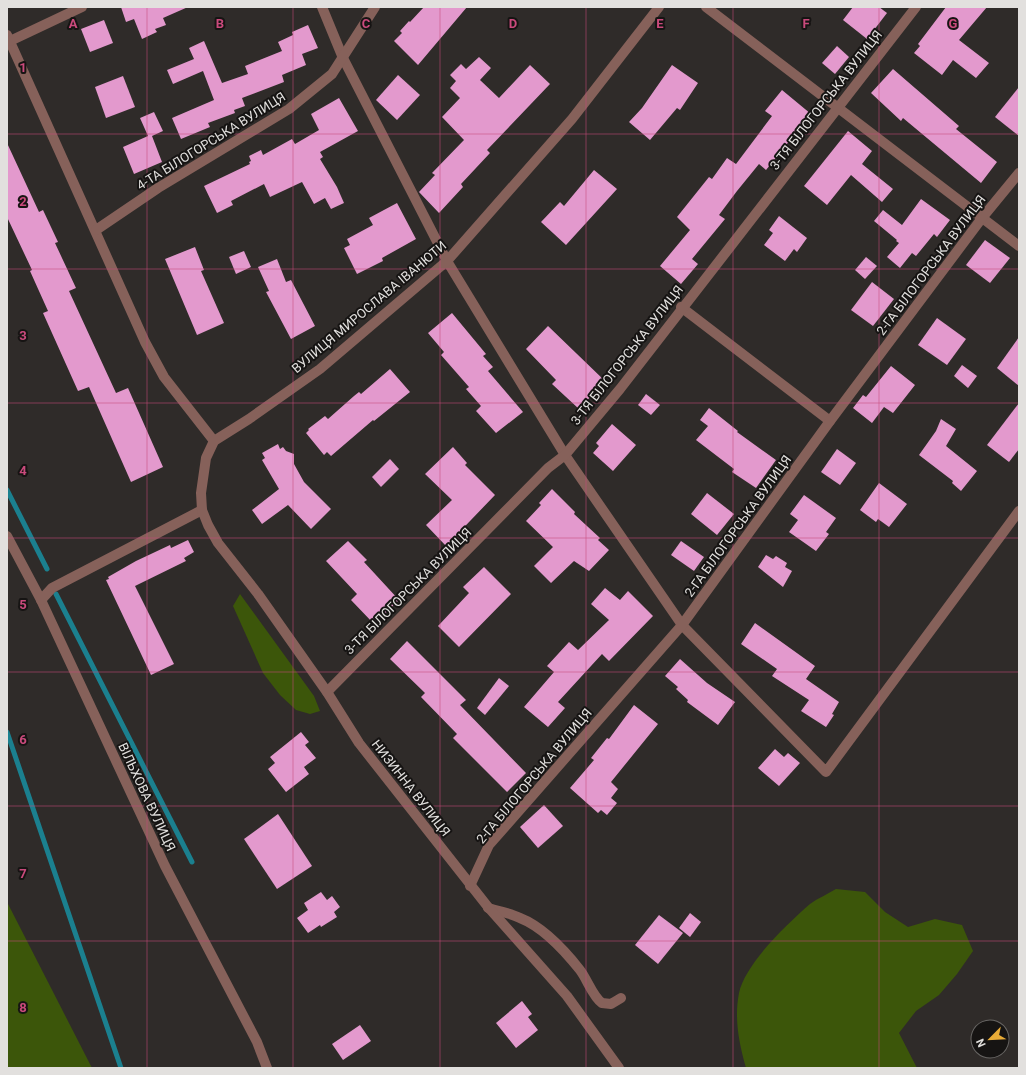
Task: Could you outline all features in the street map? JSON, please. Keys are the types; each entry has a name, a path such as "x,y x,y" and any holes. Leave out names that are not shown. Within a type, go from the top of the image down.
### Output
{"street":[{"path":"42,600 52,588 202,510 201,493 206,458 214,441 164,377 145,342 96,230 8,38 82,7"},
{"path":"322,7 343,58 447,261 565,455 682,625 826,772 1019,511"},
{"name":"4-ТА БІЛОГОРСЬКА ВУЛИЦЯ","path":"96,230 158,188 289,109 332,74 375,7"},
{"name":"ВУЛИЦЯ МИРОСЛАВА ІВАНЮТИ","path":"214,441 249,419 320,369 447,261 572,119 659,7"},
{"path":"706,7 1019,246"},
{"name":"3-ТЯ БІЛОГОРСЬКА ВУЛИЦЯ","path":"327,692 548,468 565,455 620,389 681,307 916,7"},
{"name":"2-ГА БІЛОГОРСЬКА ВУЛИЦЯ","path":"470,886 489,845 682,625 830,421 982,218 1019,173"},
{"path":"681,307 830,421"},
{"name":"НИЗИННА ВУЛИЦЯ","path":"202,510 218,543 258,594 327,692 358,743 488,908 567,996 619,1068"},
{"name":"ВІЛЬХОВА ВУЛИЦЯ","path":"7,536 42,600 86,699 165,866 257,1042 267,1068"},
{"path":"488,908 521,918 555,943 578,968 602,1003 611,1004 621,998"}],"green space":[{"path":"240,594 314,696 320,711 310,714 296,710 280,695 263,673 233,606"},
{"path":"836,889 865,892 885,912 908,927 935,919 962,925 973,951 957,974 939,995 916,1011 899,1033 917,1068 746,1068 739,1040 737,1012 739,993 749,970 768,945 790,922 810,904"},
{"path":"7,902 92,1068 7,1068"}],"building":[{"path":"121,7 188,7 163,18 166,25 155,29 157,32 142,39 134,19 126,22"},
{"path":"424,7 467,7 418,65 394,41 402,33 400,31"},
{"path":"853,7 879,7 887,13 867,39 843,20"},
{"path":"946,7 987,7 959,40 989,63 976,78 953,60 942,75 914,53 920,46 918,44"},
{"path":"104,20 113,43 90,52 81,29"},
{"path":"308,25 318,48 302,54 306,65 282,75 284,82 242,98 245,106 234,110 235,113 208,123 210,127 181,139 172,118 214,100 203,71 173,84 167,70 194,59 189,48 204,41 222,83 248,74 245,66 282,51 278,42 293,35 292,32"},
{"path":"837,46 849,57 835,74 822,63"},
{"path":"479,57 491,68 480,80 499,98 530,65 550,84 487,150 490,153 461,184 463,187 439,213 419,192 435,175 432,173 464,140 442,117 460,98 450,88 456,81 450,75 461,64 466,69"},
{"path":"672,65 698,83 680,110 677,108 650,140 629,122 642,108"},
{"path":"893,69 959,126 956,129 997,162 981,183 903,118 901,121 871,93"},
{"path":"398,75 420,95 397,120 376,100"},
{"path":"123,76 135,107 106,118 95,87"},
{"path":"1019,87 1019,136 995,117"},
{"path":"782,90 811,114 766,170 759,164 737,191 719,215 725,219 692,259 698,264 681,284 660,266 690,230 677,217 709,177 712,179 727,158 736,164 772,116 765,111"},
{"path":"339,98 358,131 320,152 323,157 320,159 337,187 344,203 331,209 325,198 314,204 302,182 270,197 264,184 231,201 233,205 217,213 204,186 250,164 249,162 251,161 249,156 261,150 263,155 292,139 295,144 319,130 311,114"},
{"path":"154,112 163,131 152,136 162,162 134,174 123,147 148,136 140,118"},
{"path":"848,131 872,151 862,164 893,189 882,202 851,175 827,205 804,186"},
{"path":"7,143 39,212 43,210 58,242 55,243 76,288 69,291 116,393 128,388 163,467 131,482 89,387 78,391 43,313 48,311 30,271 32,270 7,217"},
{"path":"594,170 617,189 566,245 541,222 560,202 564,206"},
{"path":"921,199 950,220 937,237 934,234 916,256 912,253 900,268 887,257 899,243 874,221 883,210 902,225"},
{"path":"397,203 416,239 382,258 383,261 357,274 344,248 350,245 347,239 373,225 369,218"},
{"path":"779,216 807,238 797,252 794,249 785,261 764,245 773,233 769,230"},
{"path":"985,240 1010,258 990,283 966,265"},
{"path":"195,247 204,270 201,271 224,323 197,335 165,259"},
{"path":"244,251 251,267 236,274 229,257"},
{"path":"866,257 877,266 865,279 855,270"},
{"path":"277,259 286,282 291,280 315,326 291,339 266,292 269,291 258,267"},
{"path":"872,282 894,299 873,326 851,310"},
{"path":"452,313 486,354 483,356 493,367 488,371 523,412 496,433 476,411 481,406 466,389 469,387 441,355 444,352 428,333"},
{"path":"937,318 966,339 947,365 918,345"},
{"path":"548,326 605,381 579,409 552,384 556,380 526,349"},
{"path":"1019,337 1019,386 997,368"},
{"path":"962,365 977,376 968,388 954,376"},
{"path":"891,366 915,385 893,413 884,407 872,423 853,408 863,395 866,397"},
{"path":"390,369 410,392 374,421 373,420 331,456 327,452 324,455 306,433 309,430 308,429 325,416 328,419 354,396 359,392 361,394"},
{"path":"646,394 660,405 651,415 638,405"},
{"path":"1019,403 1019,449 1009,462 987,445"},
{"path":"709,408 738,431 737,432 776,460 756,488 732,472 734,469 696,440 708,426 700,420"},
{"path":"941,419 956,429 946,446 977,471 961,491 952,483 953,481 919,455 936,431"},
{"path":"612,424 636,445 613,471 593,453 599,446 596,443"},
{"path":"278,444 280,449 283,447 286,451 294,454 294,464 304,482 331,509 311,529 288,505 262,524 252,510 279,489 262,460 265,458 262,453"},
{"path":"453,447 467,463 465,465 495,495 446,546 426,525 452,500 425,474"},
{"path":"837,449 856,463 840,485 821,472"},
{"path":"390,459 399,469 381,487 372,477"},
{"path":"879,483 907,504 889,527 878,519 876,522 860,510"},
{"path":"552,489 575,512 574,514 600,538 598,540 609,550 589,571 574,561 551,583 534,566 553,547 526,521 541,505 539,503"},
{"path":"707,493 734,514 717,535 691,514"},
{"path":"804,495 836,518 826,532 829,534 816,551 789,532 798,520 790,514"},
{"path":"188,540 194,552 184,558 186,561 135,586 174,664 151,675 106,580 109,579 108,577 136,561 170,545 171,548"},
{"path":"348,541 367,560 364,562 399,600 374,624 351,600 357,594 326,561"},
{"path":"681,541 704,557 694,571 671,555"},
{"path":"766,555 773,559 776,556 787,563 785,567 792,571 783,587 758,567"},
{"path":"484,567 511,594 459,647 438,626 469,593 463,587"},
{"path":"605,588 620,600 628,591 653,616 609,661 602,654 558,702 565,708 548,727 524,707 554,672 547,666 569,642 578,650 609,620 591,604"},
{"path":"755,623 815,666 806,679 839,702 832,714 834,715 826,727 801,711 809,700 772,676 777,669 741,644"},
{"path":"407,641 466,700 460,705 526,773 507,792 453,738 457,734 421,697 425,693 390,659"},
{"path":"680,659 707,683 735,702 718,725 687,702 688,700 676,689 678,687 665,676"},
{"path":"499,678 509,686 485,715 477,708"},
{"path":"634,705 658,724 611,782 618,789 611,798 617,803 607,815 601,810 598,813 570,788 594,760 591,758 607,738 609,739"},
{"path":"301,732 309,742 305,745 316,758 304,767 309,774 286,792 268,769 275,763 270,757"},
{"path":"775,749 784,757 788,753 800,763 779,786 758,768"},
{"path":"544,805 563,826 538,848 520,827"},
{"path":"278,814 312,866 277,889 244,839"},
{"path":"321,892 327,900 332,896 340,907 334,912 337,917 321,927 320,925 308,933 297,918 308,910 304,903"},
{"path":"690,913 701,922 690,937 679,928"},
{"path":"659,915 683,933 658,964 635,945"},
{"path":"522,1001 532,1014 528,1017 538,1030 516,1048 496,1023"},
{"path":"360,1025 371,1041 343,1060 332,1044"}],"waterway":[{"path":"7,490 47,569"},
{"path":"56,594 192,862"},
{"path":"7,732 121,1068"}]}
